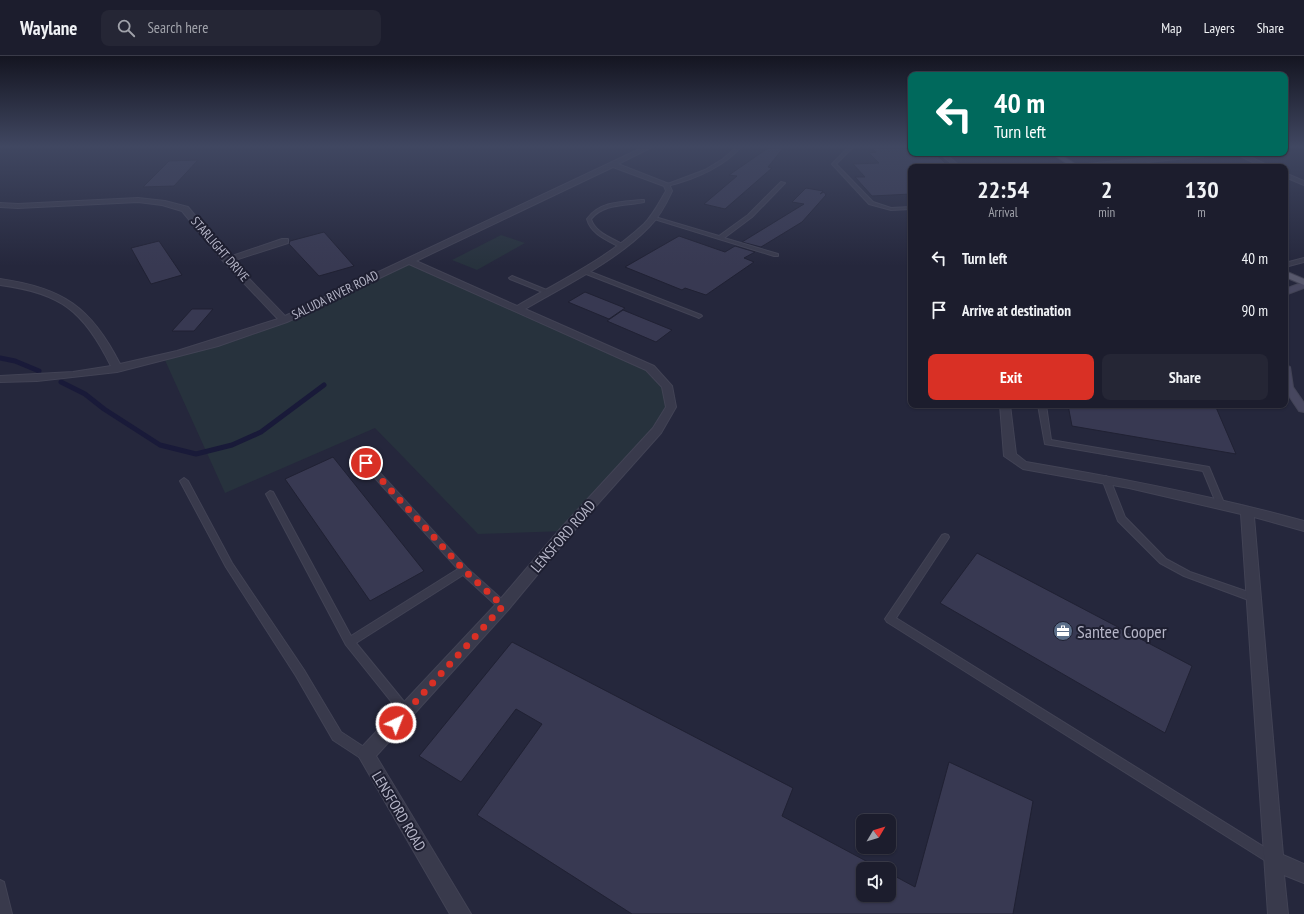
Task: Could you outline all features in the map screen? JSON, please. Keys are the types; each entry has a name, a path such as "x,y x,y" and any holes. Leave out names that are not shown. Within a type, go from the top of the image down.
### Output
{"main road":[{"path":"1288,276 1304,284"},
{"path":"1288,291 1304,284"},
{"path":"1288,387 1304,408"}],"street":[{"name":"SALUDA RIVER ROAD","path":"0,379 64,376 117,369 208,346 284,320 565,186"},
{"path":"518,309 622,246 653,218 670,191 668,186"},
{"name":"STARLIGHT DRIVE","path":"0,205 18,206 138,200 162,203 185,209 227,260 284,320"},
{"path":"227,260 286,241"},
{"name":"LENSFORD ROAD","path":"408,260 650,368 667,386 672,407 657,430 566,531 503,606 366,755 461,914"},
{"path":"0,282 47,292 73,306 94,326 117,369"},
{"path":"1005,408 1010,456 1023,465 1106,479 1220,503 1304,526"},
{"path":"1247,510 1278,914"},
{"path":"1275,861 1304,874"}],"lane":[{"path":"720,238 750,216 780,186"},
{"path":"854,186 871,204 891,209 908,208"},
{"path":"622,246 592,227 589,218 592,214 603,208 642,201"},
{"path":"653,218 776,255"},
{"path":"1288,264 1304,260"},
{"path":"583,271 699,316"},
{"path":"512,278 547,292"},
{"path":"1042,408 1048,442 1206,470 1220,503"},
{"path":"356,452 464,570 503,606"},
{"path":"1106,479 1121,519 1164,561 1187,574 1254,598"},
{"path":"184,481 229,565 300,673 337,736 366,755"},
{"path":"270,494 350,642 406,712"},
{"path":"945,538 890,619 1275,861"},
{"path":"350,642 464,570"},
{"path":"0,886 6,914"}],"shaded area":[{"path":"501,235 525,243 477,270 452,260"},
{"path":"408,260 650,368 667,386 671,406 566,531 478,534 375,428 225,493 164,358 247,334"}],"building":[{"path":"144,186 173,186 143,187"},
{"path":"725,186 751,186 725,209 704,204"},
{"path":"863,186 908,186 908,194 872,196"},
{"path":"806,188 823,191 820,194 824,192 826,195 802,222 761,247 742,242 804,204 792,202"},
{"path":"324,232 354,266 319,276 289,244 290,241"},
{"path":"679,236 725,252 735,246 755,252 744,258 754,262 706,295 685,288 682,290 625,267"},
{"path":"159,241 182,275 151,284 131,248"},
{"path":"585,292 625,308 609,319 568,302"},
{"path":"192,309 213,309 194,331 172,331"},
{"path":"623,310 672,330 656,342 607,321"},
{"path":"1069,408 1216,408 1236,454 1072,426"},
{"path":"333,457 424,571 370,601 285,479"},
{"path":"977,553 1192,666 1165,733 940,603"},
{"path":"512,642 793,788 782,816 868,862 856,862 856,902 896,902 896,877 915,887 949,762 1033,801 1013,914 632,914 477,815 542,724 516,709 461,782 419,756"}],"waterway":[{"path":"0,358 15,361 39,371"},
{"path":"61,382 85,394 104,409 160,445 196,454 232,445 261,432 324,385"}],"place":[{"name":"Santee Cooper","path":"1063,631"}],"route":[{"path":"366,463 464,570 503,606 396,723"}]}
